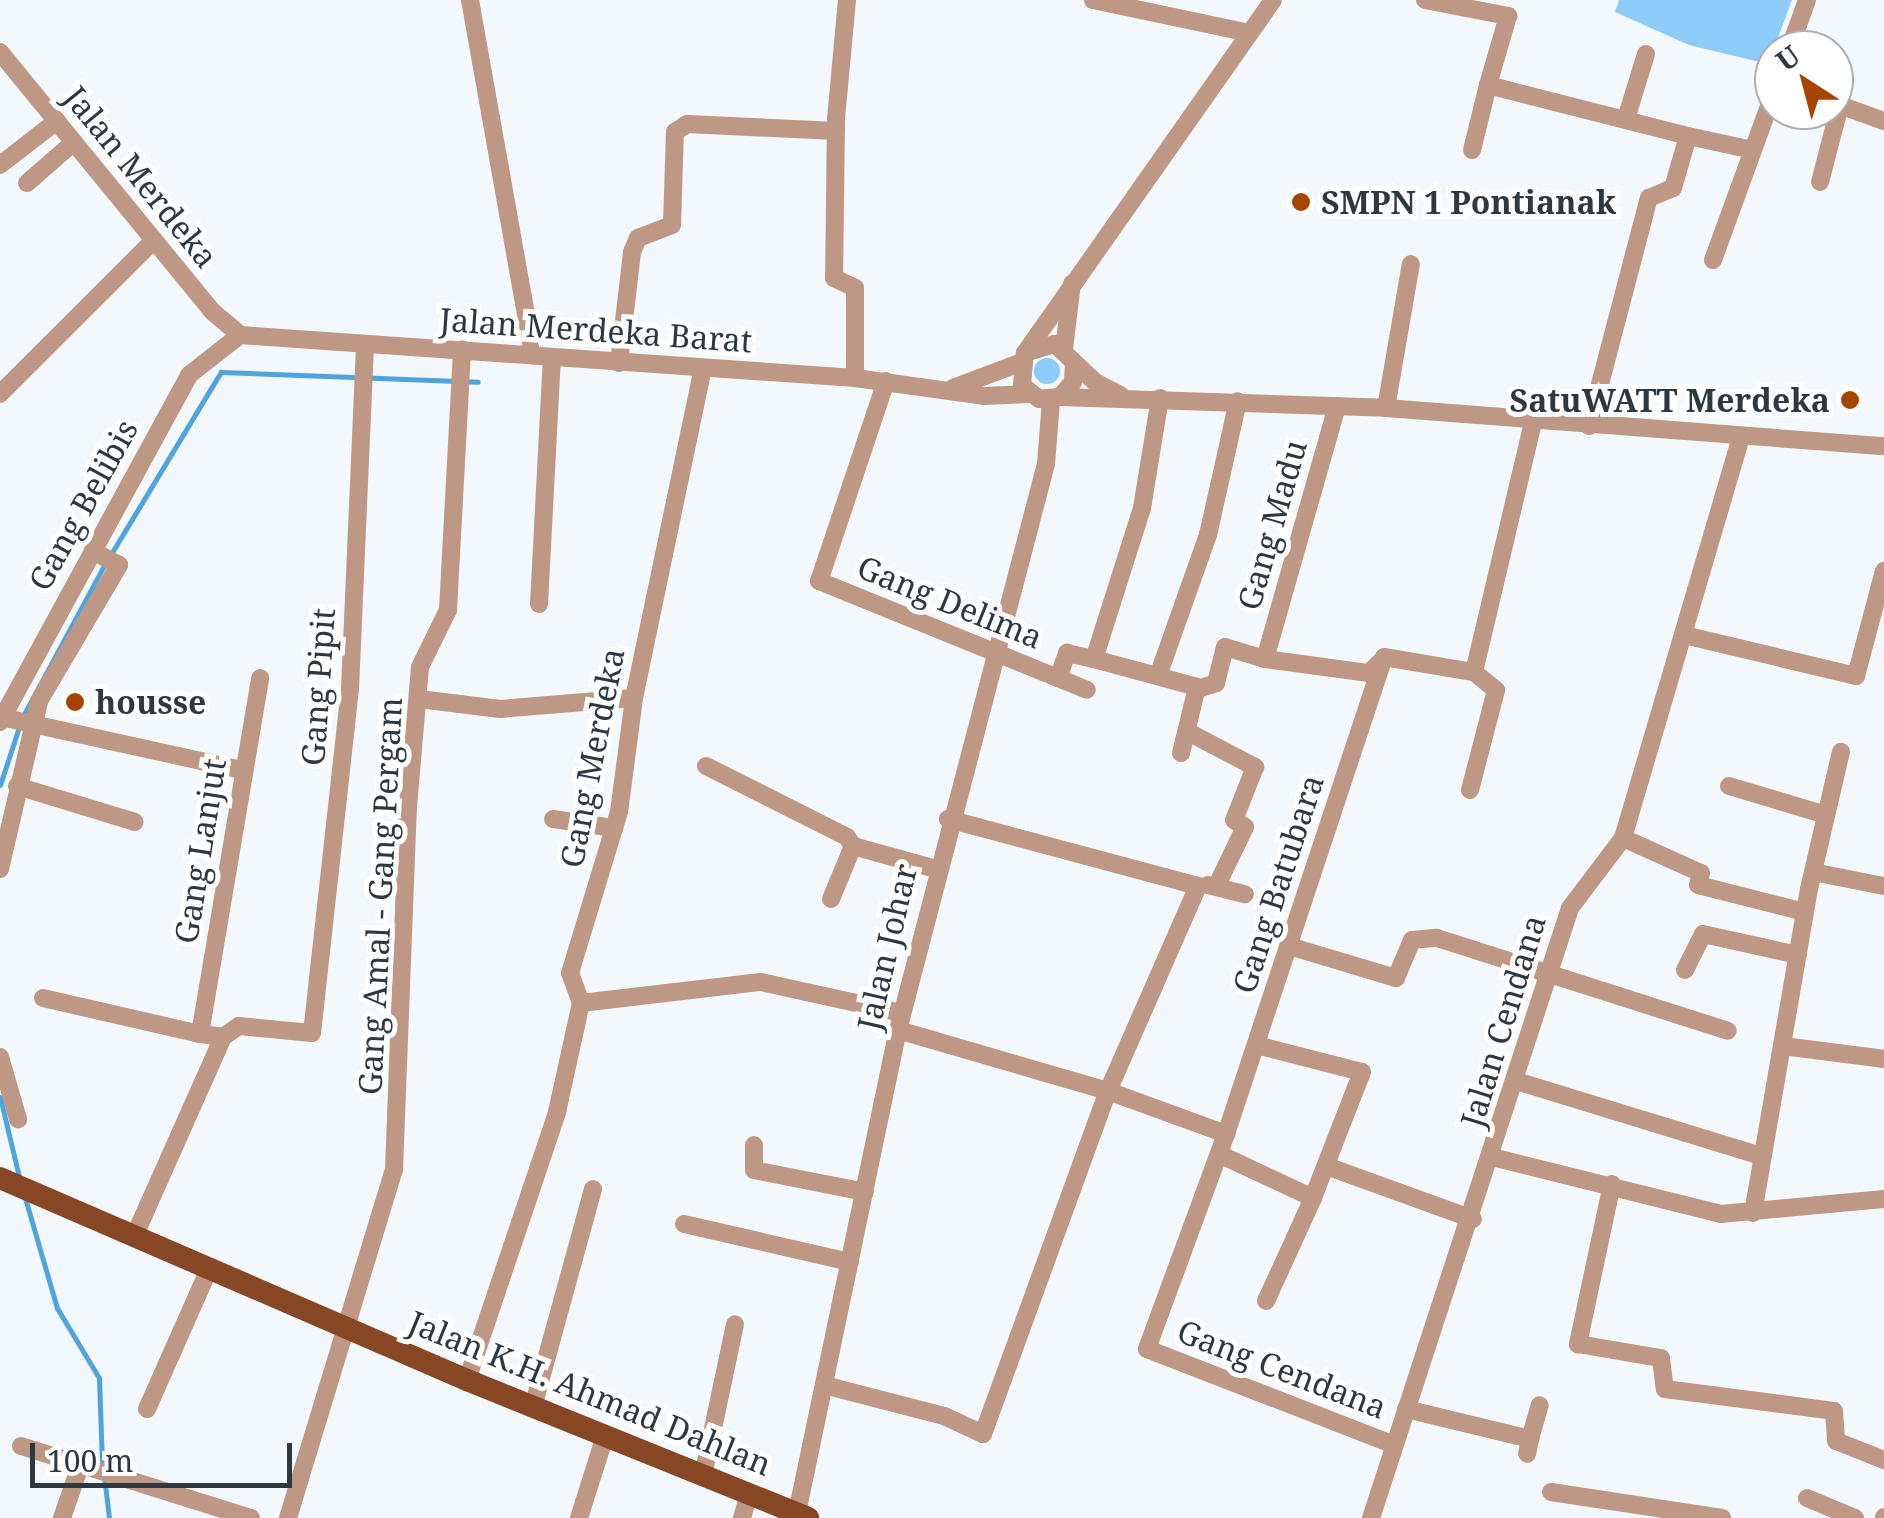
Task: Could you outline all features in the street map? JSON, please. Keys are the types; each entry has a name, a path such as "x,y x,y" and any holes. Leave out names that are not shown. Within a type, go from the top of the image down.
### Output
{"main road":[{"name":"Jalan K.H. Ahmad Dahlan","path":"0,1178 466,1380 802,1516"}],"street":[{"path":"470,0 542,356 539,604"},
{"path":"847,0 836,131 834,278 855,288 854,378"},
{"path":"1093,0 1250,33"},
{"path":"1273,0 1073,278 1022,358 1029,394 1386,408 1884,446"},
{"path":"1425,0 1510,8 1472,150"},
{"path":"1796,30 1807,0"},
{"name":"Jalan Merdeka","path":"0,52 212,312 240,334"},
{"path":"1626,120 1646,54"},
{"path":"1488,85 1753,150"},
{"path":"1854,110 1884,121"},
{"path":"0,165 57,121"},
{"path":"619,363 632,252 638,238 672,224 675,132 688,124 836,131"},
{"path":"1713,260 1760,130"},
{"path":"1820,182 1831,130"},
{"path":"1588,426 1647,202 1673,188 1688,136"},
{"path":"27,183 74,142"},
{"path":"0,394 154,240"},
{"path":"1386,408 1410,264"},
{"path":"1055,398 1073,382 1069,356 1073,278"},
{"name":"Jalan Merdeka Barat","path":"240,334 365,352 462,349 854,378 984,396 1029,394"},
{"name":"Gang Belibis","path":"3,719 102,556 194,368 240,334"},
{"path":"947,389 1022,358 1044,343 1069,356 1122,396"},
{"name":"Gang Amal - Gang Pergam","path":"288,1518 394,1169 408,807 422,659 448,610 462,349"},
{"name":"Gang Pipit","path":"222,1037 239,1026 312,1033 350,689 365,352"},
{"name":"Gang Merdeka","path":"466,1380 552,1130 581,1003 570,973 614,828 634,698 704,368"},
{"name":"Gang Delima","path":"886,381 820,582 1087,690"},
{"name":"Jalan Johar","path":"802,1516 824,1386 900,1021 948,819 1046,464 1055,398"},
{"path":"1094,659 1142,508 1160,398"},
{"path":"1158,676 1199,567 1238,401"},
{"name":"Gang Madu","path":"1265,659 1337,406"},
{"path":"1474,672 1532,422"},
{"name":"Jalan Cendana","path":"1371,1518 1473,1219 1570,908 1623,838 1741,437"},
{"path":"0,869 31,724 66,621 119,565 102,556"},
{"path":"1684,635 1856,676 1884,571"},
{"path":"1058,678 1067,653 1198,689 1216,683 1226,647 1265,659 1368,672 1384,657 1474,672 1496,690 1470,790"},
{"name":"Gang Batubara","path":"1147,1349 1226,1134 1384,657"},
{"name":"Gang Lanjut","path":"200,1034 260,678"},
{"path":"1180,753 1198,689"},
{"path":"420,698 500,709 634,698"},
{"path":"3,719 244,770"},
{"path":"824,1386 944,1416 983,1434 1108,1091 1208,886 1244,826 1234,820 1255,766 1188,732"},
{"path":"1754,1213 1812,872 1841,752"},
{"path":"706,766 848,836 853,846 936,868"},
{"path":"17,786 136,822"},
{"path":"1729,786 1826,815"},
{"path":"553,818 614,828"},
{"path":"948,819 1245,894"},
{"path":"1623,838 1701,873 1698,884 1805,912"},
{"path":"831,899 853,846"},
{"path":"1812,872 1884,886"},
{"path":"1684,959 1703,934 1798,955"},
{"path":"1289,946 1396,978 1412,940 1437,938 1728,1031"},
{"path":"581,1003 761,982 900,1021 1226,1134"},
{"path":"43,998 222,1037 134,1238"},
{"path":"1256,1046 1362,1072 1329,1167 1266,1301"},
{"path":"1783,1046 1884,1058"},
{"path":"0,1057 18,1119"},
{"path":"1516,1081 1761,1156"},
{"path":"754,1145 754,1170 864,1192"},
{"path":"1218,1154 1313,1198"},
{"path":"1492,1157 1722,1214 1884,1199"},
{"path":"1329,1167 1473,1219"},
{"path":"1612,1184 1578,1344 1660,1358 1665,1389 1834,1410 1836,1441 1884,1460"},
{"path":"533,1407 593,1189"},
{"path":"684,1224 850,1262"},
{"path":"148,1409 209,1269"},
{"path":"703,1476 736,1324"},
{"name":"Gang Cendana","path":"1147,1349 1394,1445"},
{"path":"1406,1409 1528,1446 1540,1405"},
{"path":"579,1518 605,1436"},
{"path":"22,1446 252,1518"},
{"path":"62,1518 95,1468"},
{"path":"1551,1492 1722,1518"},
{"path":"742,1518 749,1493"},
{"path":"1808,1498 1856,1518"}],"shaded area":[{"path":"1619,0 1792,0 1781,30 1754,30 1754,61 1689,45 1615,12"},
{"path":"1047,358 1056,362 1060,371 1056,380 1047,384 1038,380 1034,371 1038,362"}],"waterway":[{"path":"111,554 221,372 478,382"},
{"path":"23,716 105,564"},
{"path":"0,785 19,727"},
{"path":"0,1097 19,1177"},
{"path":"25,1198 57,1308 99,1378 102,1465"},
{"path":"104,1476 109,1518"}],"place":[{"name":"SMPN 1 Pontianak","path":"1301,202"},
{"name":"SatuWATT Merdeka","path":"1850,400"},
{"name":"housse","path":"75,702"}]}
